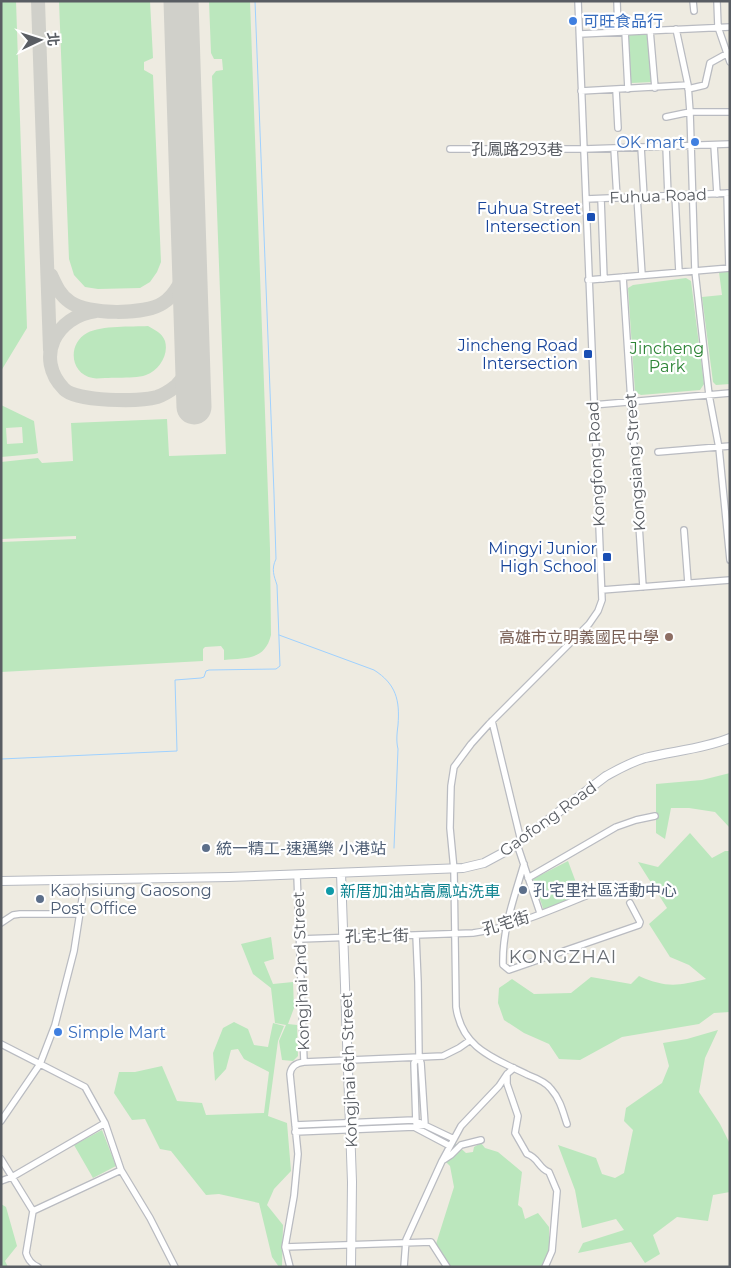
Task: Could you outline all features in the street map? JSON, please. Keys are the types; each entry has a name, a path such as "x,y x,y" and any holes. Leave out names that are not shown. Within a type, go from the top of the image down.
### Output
{"street":[{"name":"Kongfong Road","path":"469,1041 457,1020 456,1007 454,870 450,828 452,776 461,756 492,721 589,624 600,606 602,590 578,1"},
{"path":"617,1 618,31"},
{"path":"693,1 694,11"},
{"path":"717,1 718,27 730,62"},
{"path":"580,34 730,27"},
{"path":"676,29 688,87 690,112 694,271 709,395 719,448 730,560"},
{"path":"650,30 655,88"},
{"path":"625,31 628,89"},
{"path":"581,91 705,85 710,63 728,52"},
{"path":"616,90 618,128"},
{"path":"666,117 690,112 730,112"},
{"name":"孔鳳路293巷","path":"450,149 584,149 730,144"},
{"path":"714,145 717,194"},
{"path":"666,146 678,272"},
{"path":"641,147 642,275"},
{"path":"614,148 617,198"},
{"path":"588,280 729,268 728,193"},
{"name":"Fuhua Road","path":"586,199 728,193"},
{"path":"601,198 604,279"},
{"name":"Kongsiang Street","path":"623,277 643,587"},
{"path":"593,405 730,393"},
{"path":"658,452 730,446"},
{"path":"684,530 688,583"},
{"path":"602,590 730,580"},
{"path":"492,721 524,864 540,913"},
{"name":"Gaofong Road","path":"1,881 454,870 484,863 519,843 617,769 646,758 709,745 730,738"},
{"path":"528,878 616,827 655,816"},
{"path":"524,864 503,942 503,965 509,970 639,926 640,922 630,903"},
{"name":"Kongjhai 2nd Street","path":"290,1267 285,1247 297,1174 290,1074 294,1066 304,1062 297,874"},
{"name":"Kongjhai 6th Street","path":"340,874 344,936 352,1182 351,1267"},
{"path":"1,1121 40,1064 55,1024 68,980 85,880"},
{"name":"孔宅街","path":"454,933 482,932 506,926 613,885"},
{"path":"1,923 13,915 20,914 79,914"},
{"name":"孔宅七街","path":"299,939 454,933"},
{"path":"416,935 418,1057 421,1063 425,1125"},
{"path":"304,1062 443,1056 460,1048 469,1041 480,1050 550,1087 559,1100 567,1124"},
{"path":"1,1044 85,1087 104,1123 121,1170 150,1218 175,1267"},
{"path":"416,1124 414,1063 418,1057"},
{"path":"404,1267 406,1243 416,1216 450,1146 468,1117 514,1068"},
{"path":"507,1074 507,1084 518,1116 516,1134 527,1154 534,1156 544,1170 549,1172 557,1191 552,1251 545,1267"},
{"path":"1,1181 12,1178 104,1123"},
{"path":"416,1124 450,1146"},
{"path":"295,1125 416,1124 425,1125 454,1139"},
{"path":"295,1132 350,1126"},
{"path":"442,1161 461,1145 481,1140"},
{"path":"1,1159 33,1211 26,1253 31,1263 38,1267"},
{"path":"33,1211 121,1170"},
{"path":"285,1247 431,1242 446,1267"}],"green space":[{"path":"1,1 16,1 27,328 1,371"},
{"path":"59,1 150,1 153,58 144,62 144,70 153,75 161,262 150,282 140,288 98,289 85,287 74,275 69,259"},
{"path":"209,1 250,1 270,549 271,635 268,643 260,653 247,658 224,660 224,650 221,646 205,647 203,649 203,661 1,672 1,542 76,539 76,536 1,539 1,462 38,458 42,463 73,461 71,423 167,419 169,456 226,454 212,76 216,71 223,70 222,59 214,59 211,53"},
{"path":"651,31 654,82 631,83 628,32"},
{"path":"719,272 730,272 730,384 716,385 713,382 702,297 722,295"},
{"name":"Jincheng Park","path":"686,278 691,281 704,384 700,390 641,395 635,392 628,288 633,285"},
{"path":"148,326 162,336 166,346 166,352 162,361 151,373 137,377 94,378 85,375 76,365 74,351 76,344 87,333 93,330 109,328"},
{"path":"1,405 34,421 38,453 1,457","holes":["22,427 23,443 7,444 6,428"]},
{"path":"730,773 730,828 715,812 689,808 671,808 665,839 656,833 656,784 702,780"},
{"path":"690,833 712,858 725,851 730,851 730,1012 714,1013 699,1024 622,1037 580,1060 559,1059 549,1044 524,1033 504,1020 498,1003 499,988 512,979 534,994 571,993 591,977 631,984 639,976 657,983 672,985 706,979 689,965 670,957 649,924 667,908 638,862 658,867"},
{"path":"568,861 581,896 544,911 533,879"},
{"path":"271,937 274,959 264,962 273,984 293,982 294,1008 288,1024 297,1025 298,1056 293,1061 282,1060 279,1041 286,1025 275,1023 271,988 253,974 241,944"},
{"path":"234,1022 248,1029 254,1045 268,1047 273,1023 284,1026 278,1041 268,1116 287,1123 291,1171 274,1189 267,1205 283,1225 282,1267 279,1267 272,1257 259,1203 219,1194 206,1195 171,1151 160,1149 145,1119 132,1120 114,1093 119,1072 135,1072 162,1066 177,1101 202,1103 206,1115 264,1113 269,1072 244,1059 238,1049 231,1050 226,1069 215,1081 213,1053 223,1028"},
{"path":"718,1030 705,1058 699,1092 720,1124 730,1144 730,1192 713,1195 708,1221 677,1217 653,1235 660,1254 645,1263 631,1242 578,1253 583,1243 624,1230 616,1219 582,1228 575,1190 558,1145 596,1158 602,1174 615,1178 624,1173 633,1130 624,1121 626,1108 662,1083 669,1066 663,1043 687,1039"},
{"path":"102,1130 116,1166 93,1178 74,1145"},
{"path":"455,1143 466,1153 473,1152 474,1147 481,1143 485,1148 498,1152 522,1172 518,1205 522,1208 525,1219 538,1213 549,1227 549,1236 552,1239 546,1267 450,1267 436,1244 454,1187 450,1166 445,1161"},
{"path":"1,1204 6,1207 17,1246 5,1261 8,1267 1,1267"}],"waterway":[{"path":"1,759 177,751 175,680 201,678 209,670 276,669 280,666 277,585 273,569 276,559 274,494 255,1"},
{"path":"279,635 374,670 392,687 398,708 394,848"}],"taxiway":[{"path":"38,1 50,350"},
{"path":"51,275 64,296 78,306 116,312 143,310 163,303 172,295 179,285 189,262"},
{"path":"96,311 70,321 60,330 50,352 55,377 64,389 71,393 94,399 109,400 137,400 157,397 179,383 186,372 192,356"}],"runway":[{"path":"181,1 194,407"}],"place":[{"name":"可旺食品行","path":"573,21"},
{"name":"OK mart","path":"695,142"},
{"name":"Fuhua Street Intersection","path":"591,217"},
{"name":"Jincheng Road Intersection","path":"588,354"},
{"name":"Mingyi Junior High School","path":"607,557"},
{"name":"高雄市立明義國民中學","path":"669,637"},
{"name":"統一精工-速邁樂 小港站","path":"206,848"},
{"name":"孔宅里社區活動中心","path":"523,890"},
{"name":"新厝加油站高鳳站洗車","path":"330,891"},
{"name":"Kaohsiung Gaosong Post Office","path":"40,899"},
{"name":"Simple Mart","path":"58,1032"}],"district":[{"name":"KONGZHAI","path":"563,957"}]}
